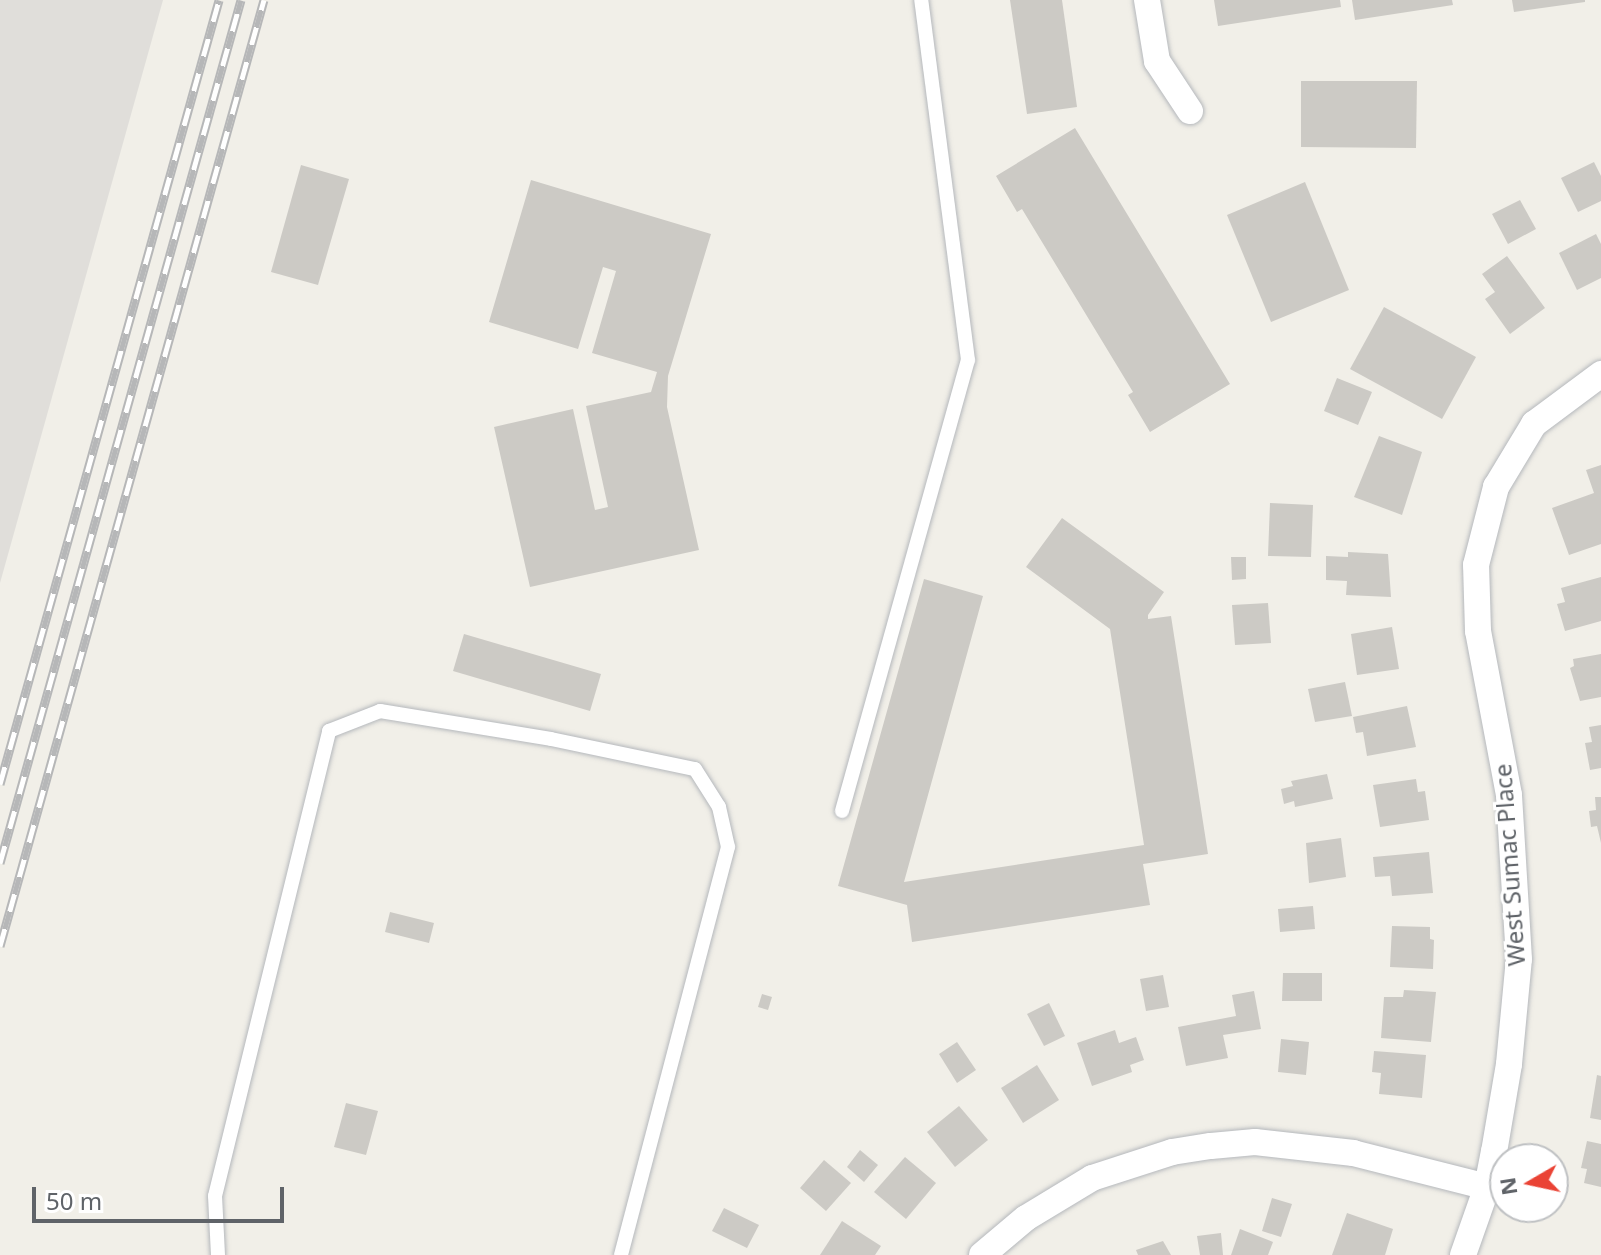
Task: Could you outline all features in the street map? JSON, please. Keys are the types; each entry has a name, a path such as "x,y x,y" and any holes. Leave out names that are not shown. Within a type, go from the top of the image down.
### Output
{"street":[{"path":"1147,0 1157,61 1190,111"},
{"name":"West Sumac Place","path":"1463,1255 1487,1187 1509,1064 1519,959 1509,795 1478,631 1476,565 1496,487 1534,424 1601,374"},
{"path":"982,1255 1026,1218 1092,1178 1172,1152 1211,1146 1255,1142 1353,1153 1487,1187"}],"lane":[{"path":"842,811 968,360 921,0"},
{"path":"218,1255 215,1196 329,731 380,711 551,739 695,769 719,807 728,847 621,1255"}],"shaded area":[{"path":"0,0 163,0 0,583"}],"building":[{"path":"1010,0 1062,0 1077,107 1027,114"},
{"path":"1214,0 1340,0 1341,7 1218,26"},
{"path":"1352,0 1452,0 1453,5 1355,20"},
{"path":"1512,0 1585,0 1585,2 1514,12"},
{"path":"1301,81 1417,81 1416,148 1301,147"},
{"path":"1075,128 1230,384 1150,432 1128,395 1133,392 1022,209 1017,212 996,176"},
{"path":"1594,162 1601,176 1601,201 1578,212 1561,178"},
{"path":"301,165 349,179 318,285 271,272"},
{"path":"531,180 711,234 668,376 667,407 699,550 530,587 494,427 573,409 595,510 608,507 586,406 651,392 657,372 592,353 616,271 603,267 578,349 489,322"},
{"path":"1305,182 1349,290 1271,322 1227,215"},
{"path":"1520,200 1536,229 1508,244 1492,214"},
{"path":"1596,234 1601,244 1601,278 1577,290 1559,253"},
{"path":"1507,256 1545,308 1510,334 1485,299 1495,292 1482,274"},
{"path":"1384,307 1476,357 1442,419 1350,369"},
{"path":"1337,378 1372,392 1358,425 1324,411"},
{"path":"1379,436 1422,452 1402,515 1354,497"},
{"path":"1601,465 1601,544 1569,555 1552,508 1594,493 1586,470"},
{"path":"1270,503 1313,505 1311,557 1268,556"},
{"path":"1062,518 1164,592 1148,619 1171,616 1208,854 1143,864 1150,905 912,942 907,905 838,886 924,579 983,596 904,882 1144,845 1110,629 1026,567"},
{"path":"1348,552 1388,554 1391,597 1346,595 1347,581 1326,580 1326,556 1348,557"},
{"path":"1231,557 1246,557 1246,579 1232,580"},
{"path":"1601,577 1601,621 1565,631 1557,604 1565,602 1561,588"},
{"path":"1268,603 1271,643 1235,645 1232,605"},
{"path":"1392,627 1399,669 1357,675 1351,634"},
{"path":"464,634 601,674 590,711 453,671"},
{"path":"1601,654 1601,697 1580,701 1570,668 1574,666 1573,659"},
{"path":"1345,682 1352,716 1315,722 1308,689"},
{"path":"1407,706 1416,747 1367,756 1363,732 1356,733 1353,717"},
{"path":"1601,725 1601,768 1590,770 1585,743 1592,742 1589,727"},
{"path":"1327,774 1333,799 1295,807 1294,801 1284,804 1281,789 1293,786 1291,781"},
{"path":"1416,779 1418,792 1425,791 1429,820 1380,827 1373,785"},
{"path":"1595,797 1601,797 1601,843 1597,826 1591,827 1589,811 1596,810"},
{"path":"1341,838 1346,877 1309,883 1306,843"},
{"path":"1429,852 1433,893 1392,896 1390,876 1375,877 1373,857"},
{"path":"1313,906 1315,929 1280,932 1278,909"},
{"path":"390,912 434,923 429,943 385,932"},
{"path":"1392,926 1430,927 1430,939 1434,940 1433,969 1390,967"},
{"path":"1283,973 1322,973 1322,1001 1282,1001"},
{"path":"1163,975 1169,1007 1146,1011 1140,979"},
{"path":"1404,990 1436,992 1431,1042 1381,1038 1384,997 1403,997"},
{"path":"1254,991 1261,1029 1223,1035 1228,1058 1186,1066 1178,1027 1236,1016 1232,995"},
{"path":"762,994 772,997 768,1010 758,1007"},
{"path":"1049,1003 1065,1036 1044,1046 1027,1014"},
{"path":"1115,1030 1119,1043 1136,1037 1144,1060 1130,1065 1132,1072 1092,1086 1077,1043"},
{"path":"1281,1039 1309,1042 1306,1075 1278,1072"},
{"path":"957,1042 976,1070 957,1083 939,1054"},
{"path":"1374,1051 1426,1055 1422,1098 1379,1094 1381,1073 1372,1072"},
{"path":"1037,1065 1059,1100 1023,1123 1001,1088"},
{"path":"1597,1075 1601,1076 1601,1120 1590,1118"},
{"path":"346,1103 378,1111 366,1155 334,1147"},
{"path":"959,1106 988,1140 955,1167 927,1132"},
{"path":"1587,1141 1601,1144 1601,1187 1584,1183 1587,1169 1581,1168"},
{"path":"860,1150 878,1165 864,1182 847,1167"},
{"path":"905,1157 936,1183 906,1219 874,1192"},
{"path":"824,1160 851,1183 826,1211 800,1188"},
{"path":"1272,1198 1292,1204 1281,1237 1262,1231"},
{"path":"724,1208 759,1225 747,1248 712,1231"},
{"path":"1347,1213 1393,1229 1385,1255 1332,1255"},
{"path":"842,1221 881,1246 875,1255 820,1255"},
{"path":"1240,1229 1273,1242 1268,1255 1231,1255"},
{"path":"1221,1233 1223,1255 1200,1255 1197,1236"},
{"path":"1163,1241 1171,1255 1138,1255 1136,1250"}],"railway":[{"path":"0,784 219,0"},
{"path":"0,863 241,0"},
{"path":"0,946 264,0"}]}
